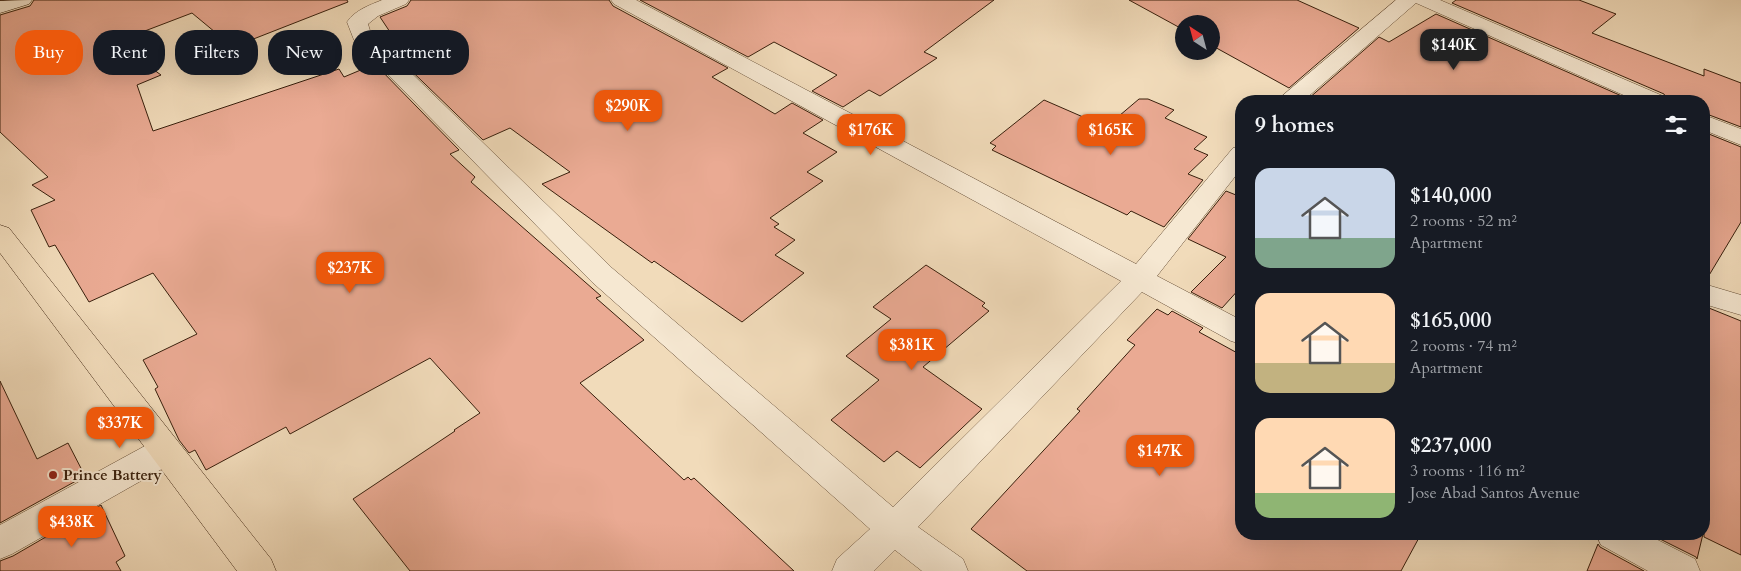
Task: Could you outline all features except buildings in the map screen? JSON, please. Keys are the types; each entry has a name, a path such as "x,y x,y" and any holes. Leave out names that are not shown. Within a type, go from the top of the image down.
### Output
{"highway":[{"path":"0,234 258,571"}],"street":[{"path":"0,7 22,0"},
{"path":"399,0 371,12 357,22 361,36 602,275 894,529 950,571"},
{"path":"621,0 1235,330"},
{"path":"1297,95 1408,0"},
{"path":"1423,0 1641,95"},
{"path":"1710,125 1741,138"},
{"path":"850,571 894,529 1140,278 1235,160"},
{"path":"1710,296 1741,305"},
{"path":"0,543 165,451"},
{"path":"1624,540 1682,571"}],"place":[{"name":"Prince Battery","path":"53,475"}]}
